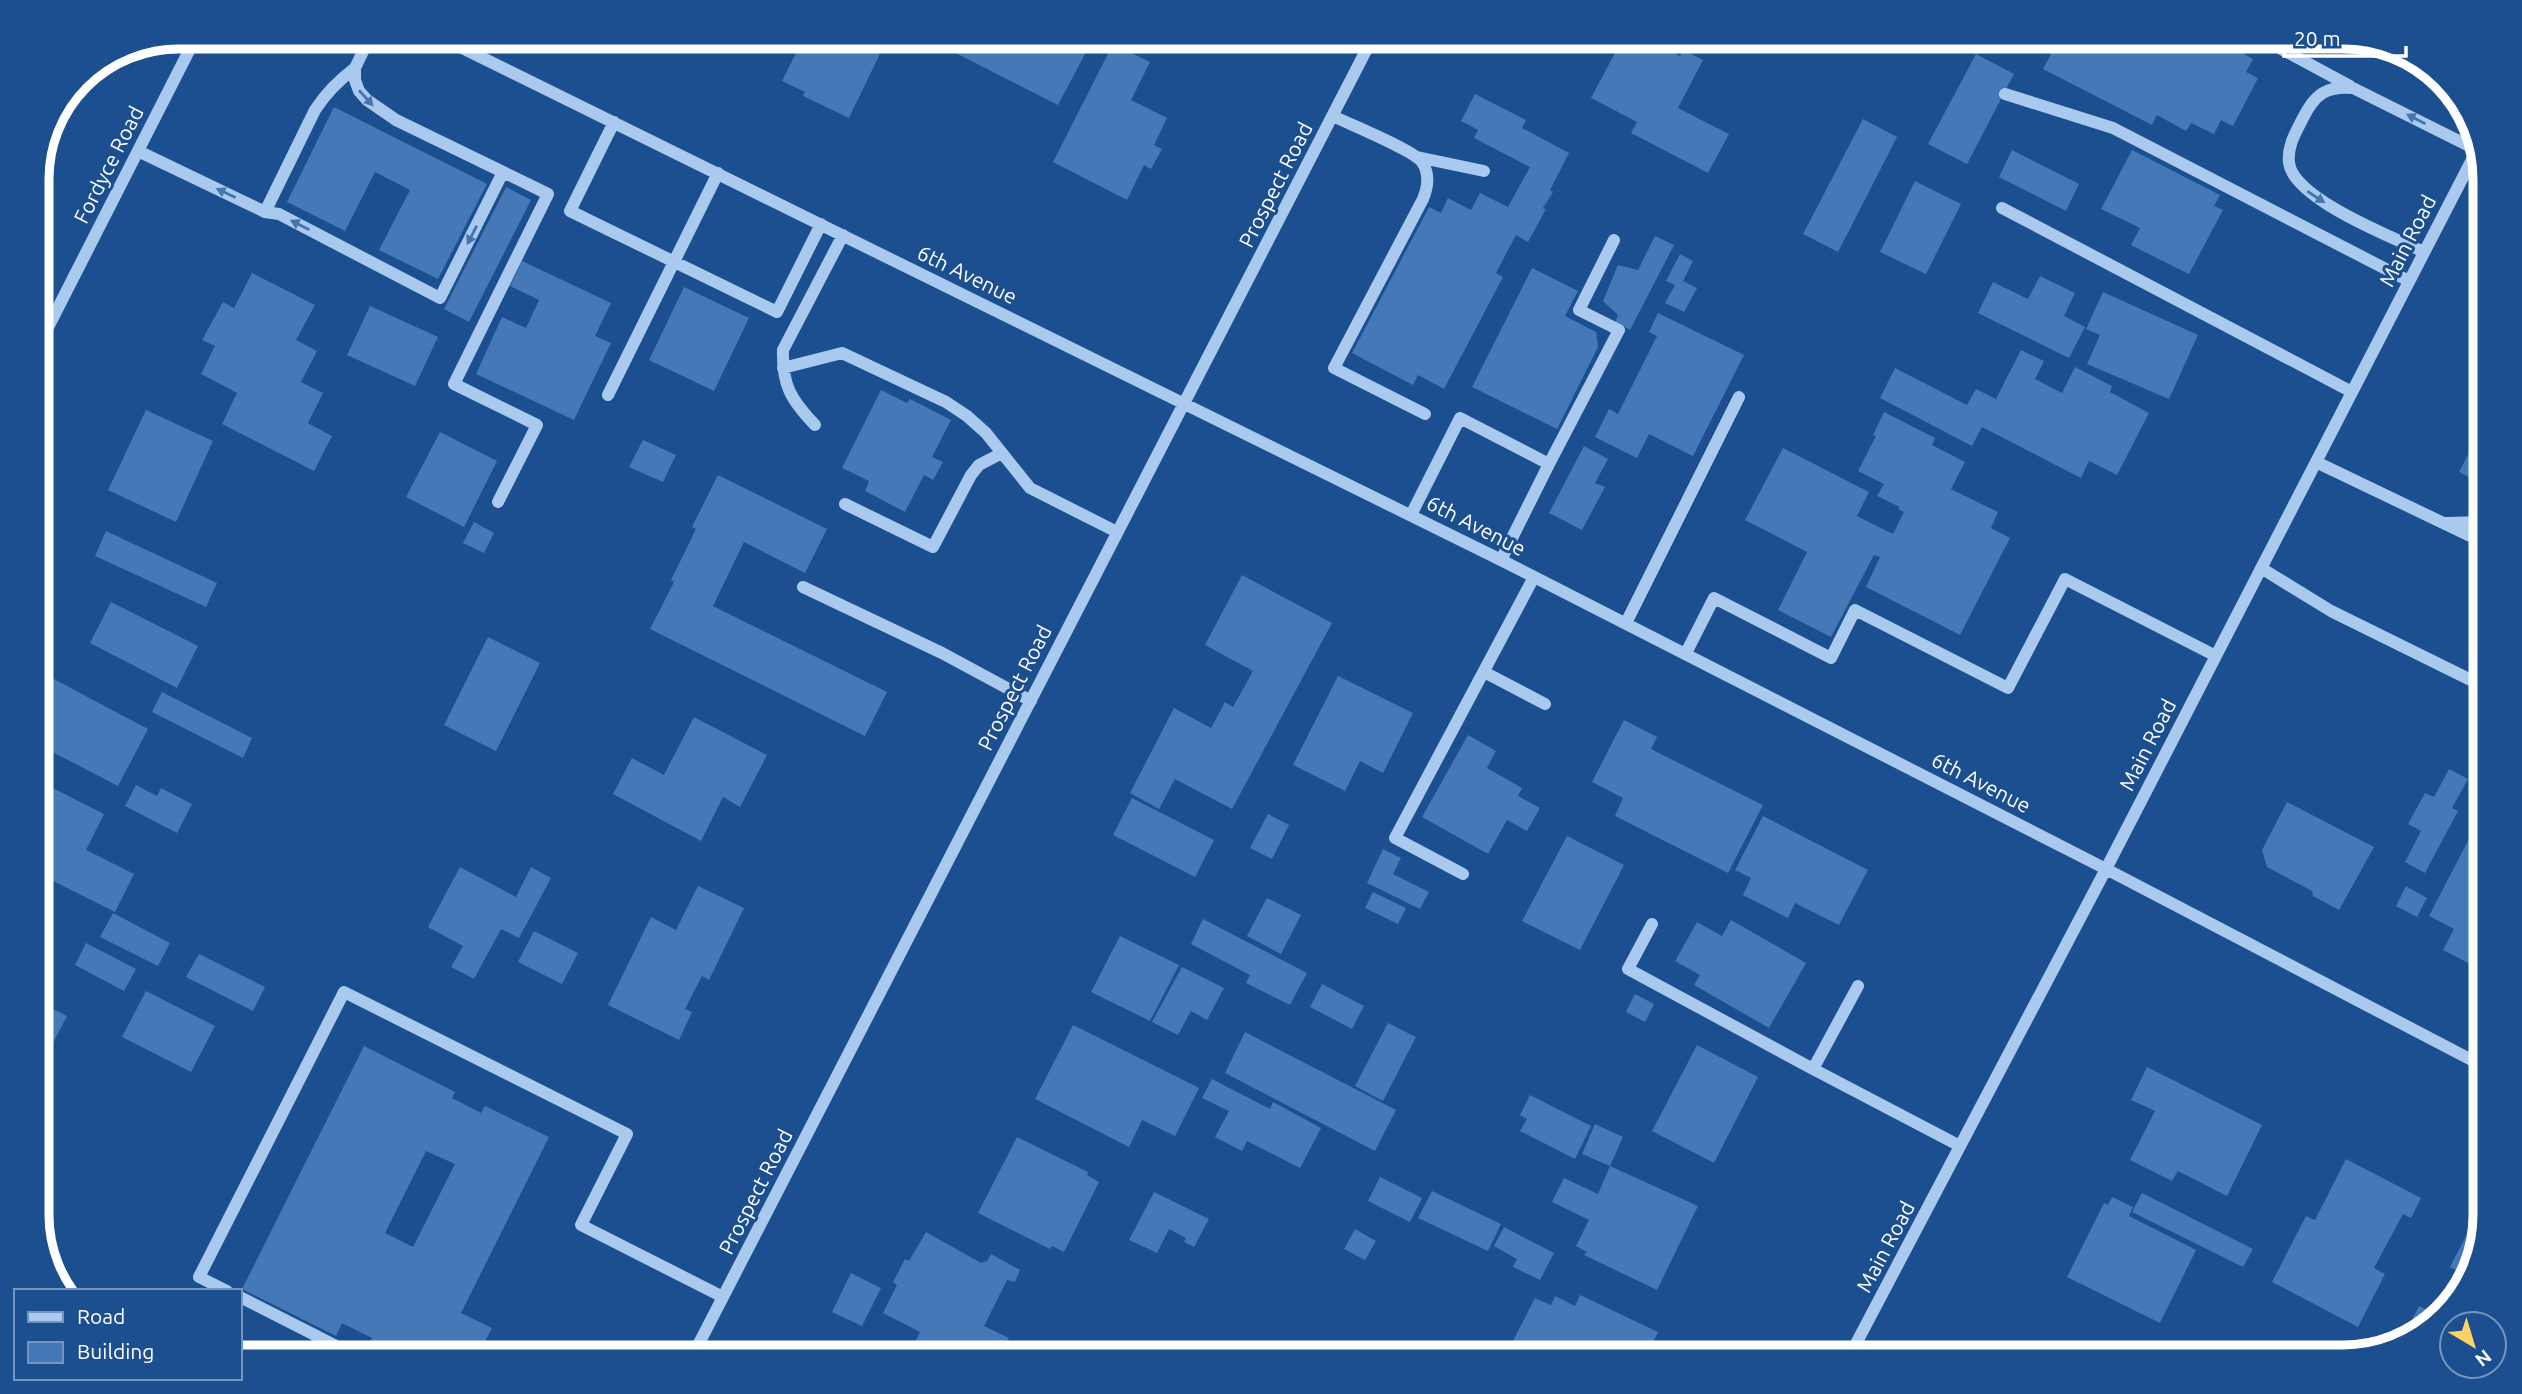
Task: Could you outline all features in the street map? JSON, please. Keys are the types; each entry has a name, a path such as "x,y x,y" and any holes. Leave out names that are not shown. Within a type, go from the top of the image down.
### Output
{"street":[{"name":"Fordyce Road","path":"49,325 190,49"},
{"path":"265,212 315,110 332,88 355,68 364,49"},
{"name":"6th Avenue","path":"465,49 1534,576 2106,869 2473,1061"},
{"name":"Prospect Road","path":"698,1345 1367,49"},
{"path":"2281,49 2468,145"},
{"path":"355,68 359,92 373,106 548,194 454,384 537,425 498,502"},
{"path":"2353,88 2338,87 2328,90 2311,104 2290,144 2289,164 2293,176 2314,196 2424,252"},
{"path":"2005,94 2113,128 2409,281"},
{"path":"1333,116 1417,157 1485,171"},
{"path":"614,122 570,211 777,312 821,224"},
{"path":"138,151 265,212 279,214 440,298 503,172"},
{"path":"1417,157 1426,172 1426,190 1334,368 1425,414"},
{"name":"Main Road","path":"1856,1345 2106,869 2472,159"},
{"path":"608,395 718,173"},
{"path":"2001,208 2352,392"},
{"path":"815,425 794,403 786,386 783,349 843,235"},
{"path":"1501,560 1619,330 1579,310 1615,240"},
{"path":"783,368 842,353 946,402 986,433 1031,488 1117,532"},
{"path":"1626,623 1739,397"},
{"path":"1411,515 1460,418 1549,464"},
{"path":"845,504 933,547 971,475 979,466 1002,453"},
{"path":"2316,461 2473,537"},
{"path":"2442,523 2473,522"},
{"path":"2262,568 2331,611 2473,681"},
{"path":"1463,874 1395,838 1534,576"},
{"path":"1686,653 1714,598 1831,658 1855,610 2008,688 2065,579 2216,656"},
{"path":"803,587 942,653 1031,701"},
{"path":"1484,672 1545,704"},
{"path":"1652,924 1628,969 1960,1146"},
{"path":"1813,1069 1858,986"},
{"path":"223,1289 199,1277 344,992 627,1134 581,1225 723,1297"},
{"path":"242,1298 334,1345"}],"building":[{"path":"798,49 882,49 849,118 803,96 805,92 782,81"},
{"path":"919,49 932,49 929,54"},
{"path":"948,49 1088,49 1058,105"},
{"path":"1110,49 1123,49 1150,62 1131,100 1167,118 1154,145 1162,149 1151,169 1144,165 1127,200 1053,162"},
{"path":"1143,49 1156,49 1153,54"},
{"path":"1607,49 1668,49 1680,56 1683,50 1703,60 1678,108 1729,134 1708,173 1631,133 1637,122 1591,98 1615,53"},
{"path":"2054,49 2235,49 2253,59 2246,72 2258,78 2233,126 2221,120 2214,134 2191,123 2186,131 2157,115 2152,125 2043,69"},
{"path":"1976,54 2014,74 1967,164 1928,144"},
{"path":"1475,94 1526,120 1522,128 1569,153 1550,190 1553,192 1543,208 1546,209 1528,242 1516,235 1496,273 1503,277 1444,389 1418,375 1413,385 1352,353 1429,207 1441,213 1448,198 1471,210 1480,193 1508,207 1530,167 1474,138 1478,130 1461,121"},
{"path":"334,107 487,184 438,279 379,250 410,190 375,172 345,231 287,202"},
{"path":"1863,119 1897,137 1838,252 1803,234"},
{"path":"2012,150 2079,184 2066,211 1999,177"},
{"path":"2132,150 2220,195 2214,206 2223,210 2189,274 2131,245 2140,228 2101,209"},
{"path":"1915,181 1961,204 1926,274 1880,252"},
{"path":"506,187 531,200 469,322 444,309"},
{"path":"1655,236 1674,245 1630,330 1615,322 1618,315 1603,301 1618,265 1638,270"},
{"path":"1680,254 1693,261 1683,281 1697,288 1684,312 1665,303 1675,285 1666,281"},
{"path":"522,261 611,303 595,336 611,343 574,420 476,374 502,317 526,328 539,300 510,286"},
{"path":"1532,268 1578,291 1565,316 1596,332 1598,347 1557,429 1472,387"},
{"path":"252,273 315,305 296,340 317,351 301,382 323,393 308,423 332,436 314,471 222,424 237,393 201,374 215,346 202,340 223,302 234,308"},
{"path":"2040,276 2075,293 2064,316 2085,327 2069,358 1978,313 1993,282 2028,299"},
{"path":"684,287 749,318 714,391 649,360"},
{"path":"2103,292 2198,335 2169,399 2087,364 2100,335 2086,329"},
{"path":"370,306 438,337 415,386 347,355"},
{"path":"1658,313 1744,355 1693,456 1649,434 1637,458 1595,437 1609,409 1618,414 1657,336 1649,332"},
{"path":"2021,350 2044,361 2035,379 2062,393 2075,367 2112,386 2110,392 2149,413 2117,475 2089,461 2081,478 1982,427 1972,446 1880,398 1895,368 1967,405 1976,389 1996,399"},
{"path":"881,390 907,403 910,399 951,420 932,457 943,462 933,480 924,475 905,512 865,491 869,481 842,468"},
{"path":"146,410 213,441 176,522 108,490"},
{"path":"1884,412 1935,438 1932,445 1965,462 1951,489 1998,512 1991,528 2010,538 1960,635 1866,587 1880,557 1874,555 1831,637 1778,610 1807,552 1745,520 1783,448 1869,492 1857,516 1893,534 1904,512 1898,509 1900,507 1877,496 1884,484 1858,471 1876,436 1873,435"},
{"path":"440,432 497,461 464,527 406,497"},
{"path":"643,440 676,455 663,482 629,467"},
{"path":"2473,445 2473,479 2459,472"},
{"path":"1584,446 1608,459 1595,483 1605,487 1582,530 1549,513"},
{"path":"718,475 827,529 805,573 744,542 713,606 887,692 865,736 650,629 674,582 671,580 696,529 692,527"},
{"path":"474,522 494,533 484,553 463,543"},
{"path":"106,531 217,583 206,607 95,556"},
{"path":"1242,575 1332,623 1232,809 1175,779 1159,809 1130,793 1174,708 1211,728 1225,702 1233,707 1253,671 1205,645"},
{"path":"111,602 198,646 177,688 90,643"},
{"path":"488,637 540,663 496,751 444,725"},
{"path":"1338,676 1413,713 1383,773 1360,761 1345,791 1293,765"},
{"path":"49,679 148,729 118,786 49,750"},
{"path":"162,692 252,738 243,758 152,712"},
{"path":"694,717 767,755 740,807 723,797 701,841 613,794 632,758 664,775"},
{"path":"1624,720 1657,737 1651,749 1763,805 1728,873 1615,816 1623,798 1592,782"},
{"path":"1468,735 1496,751 1487,768 1522,788 1518,796 1540,808 1527,831 1507,820 1488,854 1422,817"},
{"path":"2449,769 2468,779 2452,808 2458,811 2425,873 2405,862 2421,831 2408,824 2425,793 2434,797"},
{"path":"136,785 157,796 161,788 192,804 177,833 125,806"},
{"path":"49,786 104,814 86,850 134,874 115,912 49,879"},
{"path":"1132,798 1214,840 1195,877 1113,835"},
{"path":"2287,802 2374,847 2339,910 2313,896 2312,891 2267,867 2262,850"},
{"path":"1268,814 1289,825 1272,859 1250,848"},
{"path":"1763,816 1868,870 1839,925 1795,903 1788,918 1743,895 1751,878 1735,870"},
{"path":"2473,831 2473,965 2443,950 2454,929 2429,916"},
{"path":"1567,836 1624,865 1580,950 1522,921"},
{"path":"1383,849 1401,858 1393,874 1429,892 1420,909 1367,883"},
{"path":"460,867 516,897 531,867 551,878 519,938 501,929 474,979 451,967 463,946 428,927"},
{"path":"698,886 744,908 709,980 702,976 685,1009 692,1012 679,1040 608,1005 651,917 676,930"},
{"path":"2406,886 2427,898 2417,917 2396,906"},
{"path":"1373,892 1406,908 1398,924 1365,908"},
{"path":"1267,898 1301,915 1281,954 1247,936"},
{"path":"113,913 170,943 158,966 100,937"},
{"path":"1203,919 1307,973 1290,1005 1246,983 1250,975 1191,944"},
{"path":"1731,920 1806,963 1769,1028 1694,985 1700,975 1675,961 1697,922 1722,936"},
{"path":"534,931 578,953 562,984 518,962"},
{"path":"1120,936 1179,965 1150,1021 1091,992"},
{"path":"86,943 136,969 124,991 75,965"},
{"path":"199,954 265,987 253,1011 186,977"},
{"path":"1182,967 1224,988 1207,1020 1191,1011 1178,1035 1152,1022"},
{"path":"1322,984 1364,1006 1352,1029 1310,1007"},
{"path":"146,991 215,1026 191,1072 122,1037"},
{"path":"1635,994 1654,1004 1645,1022 1626,1012"},
{"path":"49,1007 67,1016 53,1043 49,1041"},
{"path":"1388,1023 1416,1037 1383,1101 1355,1086"},
{"path":"1073,1025 1199,1088 1175,1136 1142,1120 1129,1147 1035,1099"},
{"path":"1245,1032 1396,1110 1375,1151 1225,1073"},
{"path":"1697,1045 1758,1077 1714,1163 1652,1131"},
{"path":"364,1046 455,1092 452,1098 481,1113 485,1106 549,1137 461,1313 492,1328 483,1345 373,1345 369,1343 372,1338 342,1323 336,1336 242,1289","holes":["426,1151 455,1164 413,1247 385,1233"]},
{"path":"2147,1067 2262,1125 2227,1196 2178,1171 2172,1181 2130,1160 2155,1111 2131,1100"},
{"path":"1212,1079 1270,1109 1273,1102 1321,1128 1300,1168 1247,1141 1242,1151 1215,1137 1229,1111 1202,1098"},
{"path":"1530,1095 1591,1126 1575,1159 1520,1131 1527,1119 1520,1115"},
{"path":"1595,1124 1623,1137 1610,1166 1582,1154"},
{"path":"1017,1137 1088,1172 1087,1175 1099,1182 1064,1252 1052,1246 1050,1249 978,1213"},
{"path":"2346,1159 2421,1198 2411,1218 2403,1214 2374,1268 2385,1274 2358,1327 2272,1282 2306,1216 2315,1220"},
{"path":"1610,1166 1698,1206 1657,1290 1584,1255 1587,1252 1576,1246 1589,1220 1552,1202 1564,1178 1598,1194"},
{"path":"1380,1177 1422,1198 1410,1222 1368,1201"},
{"path":"1432,1191 1501,1224 1488,1251 1418,1218"},
{"path":"1154,1192 1209,1219 1194,1247 1184,1242 1186,1238 1169,1229 1157,1253 1129,1240"},
{"path":"2142,1193 2253,1249 2243,1267 2132,1212"},
{"path":"2112,1197 2133,1207 2129,1216 2196,1250 2160,1323 2067,1277 2104,1203 2108,1205"},
{"path":"2472,1224 2469,1249 2460,1272 2450,1267"},
{"path":"1504,1227 1554,1253 1540,1280 1513,1267 1517,1259 1494,1246"},
{"path":"1355,1229 1376,1241 1365,1260 1344,1249"},
{"path":"926,1232 981,1263 987,1261 991,1254 1020,1270 1015,1282 1007,1280 984,1326 1009,1338 1005,1345 914,1344 920,1332 883,1313 897,1285 893,1282 905,1259 909,1261"},
{"path":"851,1273 881,1288 862,1326 832,1312"},
{"path":"1580,1295 1658,1332 1652,1345 1522,1345 1513,1341 1535,1298 1551,1305 1555,1296 1575,1306"},
{"path":"2419,1306 2430,1311 2408,1328"}]}
